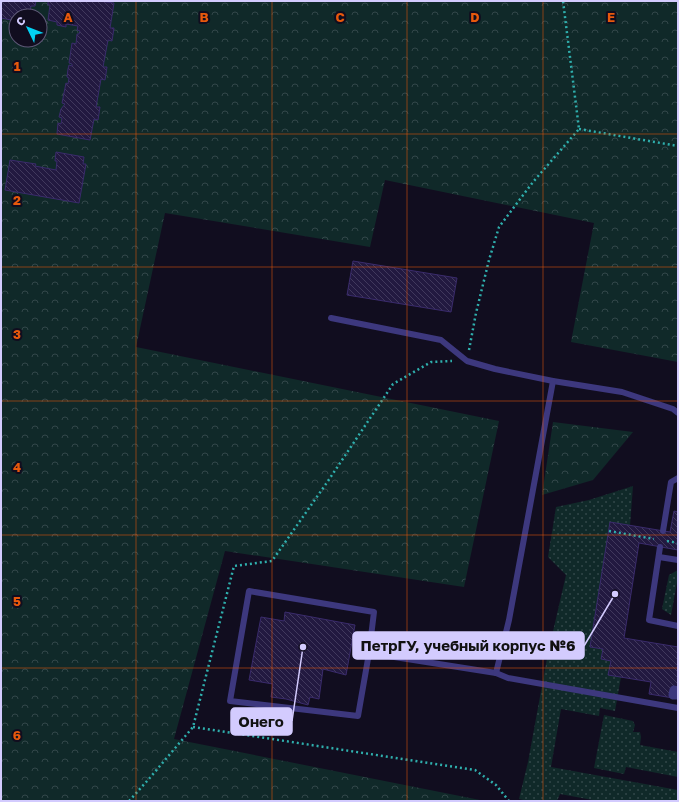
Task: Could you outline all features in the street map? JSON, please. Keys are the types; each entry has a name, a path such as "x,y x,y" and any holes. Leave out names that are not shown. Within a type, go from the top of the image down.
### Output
{"street":[{"path":"678,691 674,690 673,695 678,695"}],"lane":[{"path":"331,318 441,340 467,361 495,369 553,381 622,392 673,409 678,413"},
{"path":"496,673 509,620 553,381"},
{"path":"663,531 671,482 678,478"},
{"path":"660,547 649,620 678,626"},
{"path":"659,557 678,560"},
{"path":"249,591 374,612 369,653 358,716 230,701 249,591"},
{"path":"369,653 496,673 508,678 678,708"}],"path":[{"path":"129,801 193,727 234,566 272,561 394,384 432,362 467,361 476,313 499,227 533,182 579,129 563,1"},
{"path":"579,129 678,146"},
{"path":"609,531 678,543"},
{"path":"193,727 475,770 496,785 509,801"}],"green space":[{"path":"1,1 678,1 678,362 571,342 594,223 385,180 370,247 165,213 136,347 499,421 464,587 225,551 174,739 485,801 1,801"},
{"path":"553,422 633,432 593,480 542,495"},
{"path":"633,486 630,526 610,523 590,647 603,649 601,659 611,661 608,674 621,677 615,711 600,708 599,716 561,709 551,767 678,790 678,801 598,801 560,794 557,801 528,801 519,799 528,762 548,653 566,575 548,557 556,507 589,500"},
{"path":"678,570 671,615 662,609 669,575"},
{"path":"604,715 633,721 635,725 633,732 640,732 640,745 678,752 678,777 626,767 624,774 594,768"}],"building":[{"path":"1,1 36,1 35,6 31,6 31,8 8,8 8,19 1,18"},
{"path":"48,1 99,1 114,3 110,28 114,28 112,41 108,40 103,67 107,67 105,80 101,79 96,107 100,107 98,120 94,119 90,140 57,134 58,123 61,124 62,118 59,117 61,109 65,104 62,103 66,83 68,84 68,69 69,65 72,66 72,64 69,63 72,43 76,44 77,34 79,34 80,31 77,30 78,26 66,24 66,27 57,25 57,22 48,20 50,5 48,5"},
{"path":"56,152 84,157 83,164 86,164 79,203 5,190 10,160 36,164 35,166 56,170"},
{"path":"353,261 457,278 451,312 347,295"},
{"path":"674,511 678,512 678,550 639,543 624,638 678,647 678,691 673,698 649,694 651,682 608,675 611,661 601,659 603,649 590,647 610,522 670,532"},
{"path":"285,612 355,625 346,675 323,669 319,699 310,697 308,705 286,699 271,697 273,684 249,680 261,617 284,621"}],"place":[{"name":"ПетрГУ, учебный корпус №6","path":"615,594"},
{"name":"Онего","path":"303,647"}]}
